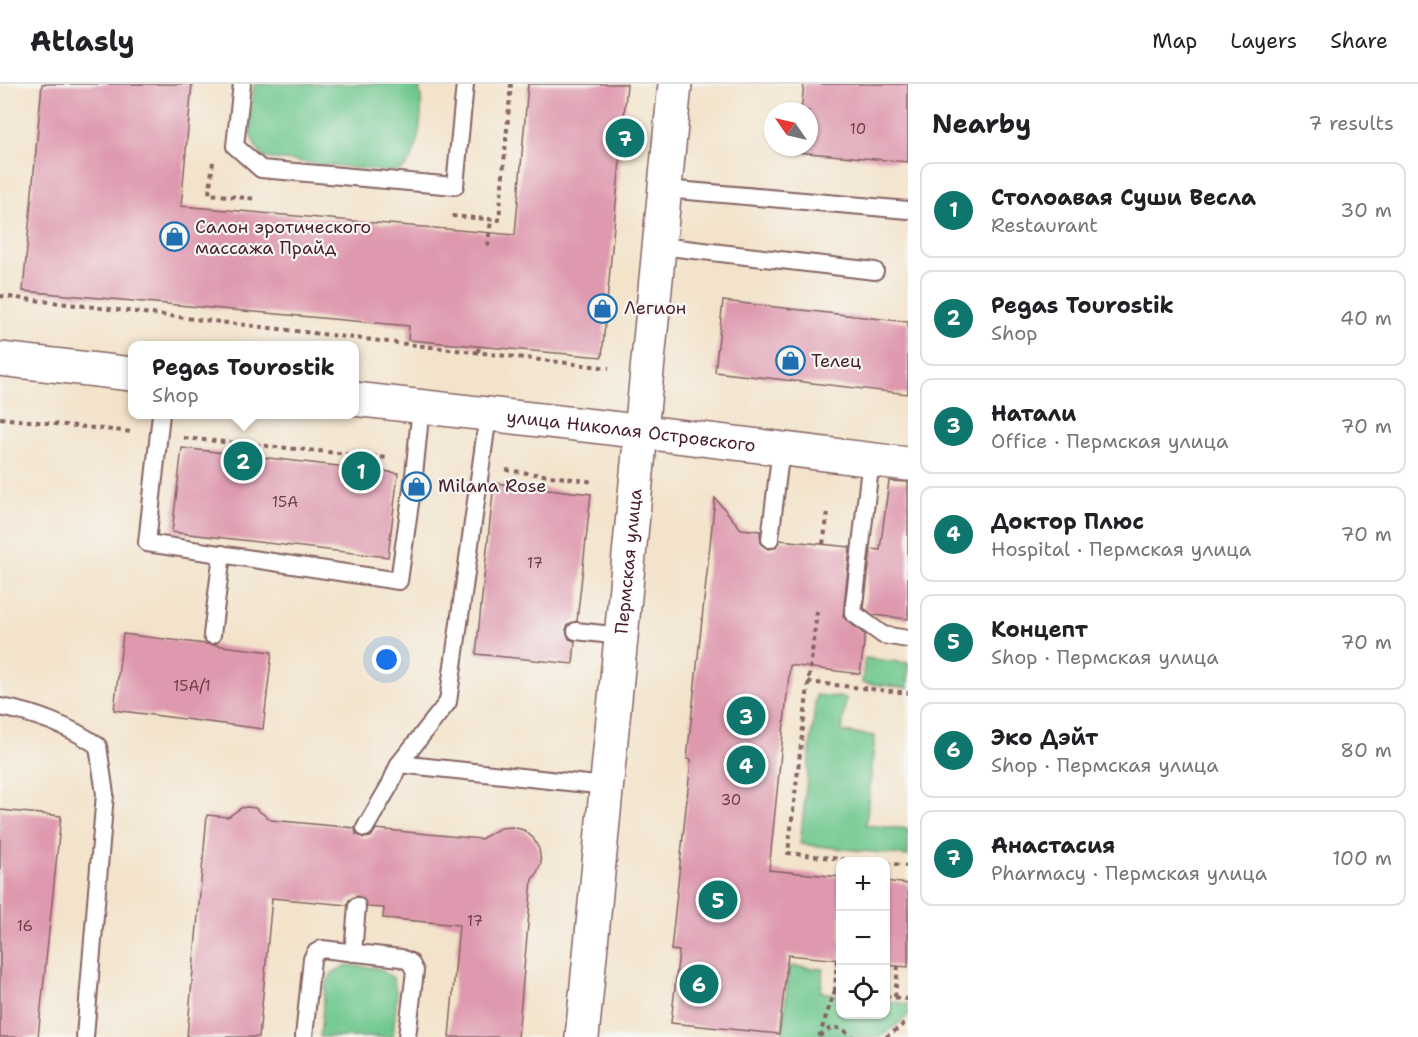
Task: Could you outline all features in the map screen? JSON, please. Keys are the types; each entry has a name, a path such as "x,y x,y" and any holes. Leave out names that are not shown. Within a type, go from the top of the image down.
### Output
{"street":[{"name":"Пермская улица","path":"582,1037 675,84"},
{"path":"0,359 128,374"},
{"name":"улица Николая Островского","path":"359,400 908,464"}],"lane":[{"path":"242,84 235,146 261,169 455,186 465,84"},
{"path":"665,189 908,210"},
{"path":"660,246 875,271"},
{"path":"161,419 147,543 399,581 421,407"},
{"path":"365,828 390,785 399,764 448,702 489,414"},
{"path":"770,539 781,448"},
{"path":"871,459 853,613 883,635 908,639"},
{"path":"212,635 222,554"},
{"path":"576,631 621,636"},
{"path":"0,707 80,732 98,746 105,794 86,1037"},
{"path":"399,764 606,786"},
{"path":"352,953 357,906"},
{"path":"304,1037 312,959 315,953 322,949 401,958 410,962 415,971 407,1037"}],"path":[{"path":"488,246 491,219"},
{"path":"0,296 609,368"},
{"path":"478,352 479,346"},
{"path":"0,418 415,461"},
{"path":"482,467 595,482"},
{"path":"823,544 828,512"},
{"path":"817,611 788,854 836,858"},
{"path":"808,682 908,693"},
{"path":"890,864 908,866"},
{"path":"819,1037 835,990 837,965"},
{"path":"895,997 898,966"},
{"path":"890,996 908,999"},
{"path":"886,1037 908,1021"},
{"path":"819,1037 834,1027 843,1028 852,1037"}],"green space":[{"path":"254,84 418,84 421,103 420,127 410,160 404,168 392,172 265,158 253,141 250,132"},
{"path":"865,658 908,663 908,688 862,683"},
{"path":"816,695 846,698 842,732 875,736 866,825 908,829 908,856 800,844"},
{"path":"347,965 378,968 393,978 397,994 393,1037 320,1037 325,987 332,973"},
{"path":"789,966 823,969 821,992 836,994 836,1019 890,1019 890,1002 908,1004 908,1016 880,1037 782,1037"}],"building":[{"path":"42,84 192,84 181,206 515,235 528,84 627,84 602,357 408,340 409,326 23,291"},
{"path":"804,84 908,84 908,162 818,154 818,102 802,102"},
{"path":"723,301 908,322 908,394 715,372"},
{"path":"182,448 398,473 388,557 172,532"},
{"path":"889,481 908,482 908,619 873,615 864,608 871,549 880,550"},
{"path":"494,483 591,494 577,621 568,624 566,630 569,639 575,641 573,664 476,654"},
{"path":"715,498 741,529 760,531 761,544 768,549 775,548 780,540 850,547 843,617 865,635 860,674 790,665 769,870 836,877 836,960 788,955 779,1034 671,1023 679,951 671,950 691,760 687,759"},
{"path":"123,634 272,652 263,729 114,710"},
{"path":"241,808 255,808 271,820 355,828 356,834 364,838 371,837 376,829 481,839 500,828 512,827 524,830 533,838 539,849 541,863 532,879 518,1037 449,1037 459,925 383,918 384,908 367,907 363,898 357,896 349,900 347,905 272,898 259,1037 187,1037 207,815 228,817"},
{"path":"0,810 61,816 38,1037 0,1037"},
{"path":"890,882 908,884 908,967 890,965"}],"place":[{"name":"Анастасия","path":"625,138"},
{"name":"Салон эротического массажа Прайд","path":"174,237"},
{"name":"Легион","path":"603,308"},
{"name":"Телец","path":"790,361"},
{"name":"Pegas Tourostik","path":"243,461"},
{"name":"Столоавая Суши Весла","path":"361,471"},
{"name":"Milana Rose","path":"417,486"},
{"name":"Натали","path":"746,716"},
{"name":"Доктор Плюс","path":"746,765"},
{"name":"Концепт","path":"718,900"},
{"name":"Эко Дэйт","path":"699,984"}]}
